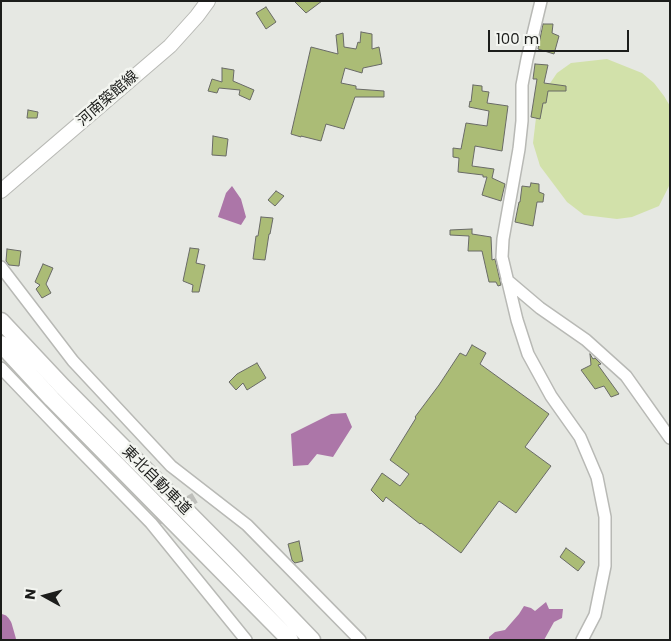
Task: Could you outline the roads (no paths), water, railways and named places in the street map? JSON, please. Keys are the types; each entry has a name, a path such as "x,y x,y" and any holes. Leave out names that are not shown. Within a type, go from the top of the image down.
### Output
{"highway":[{"name":"東北自動車道","path":"1,321 63,387 312,640"},
{"name":"東北自動車道","path":"1,344 52,399 290,640"}],"main road":[{"name":"河南築館線","path":"1,191 170,46 208,1"}],"street":[{"path":"541,1 522,85 520,149 503,239 502,257 517,320 528,354 552,396 580,437 597,477 606,517 605,566 595,614 582,640"},
{"path":"1,267 73,360 171,466 200,494 247,524 360,640"},
{"path":"507,280 540,308 586,340 626,376 670,438"},
{"path":"1,368 70,440 154,521 246,640"}],"waterway":[{"path":"1,623 7,640"}],"tunnel":[{"path":"157,520 198,496"}]}
